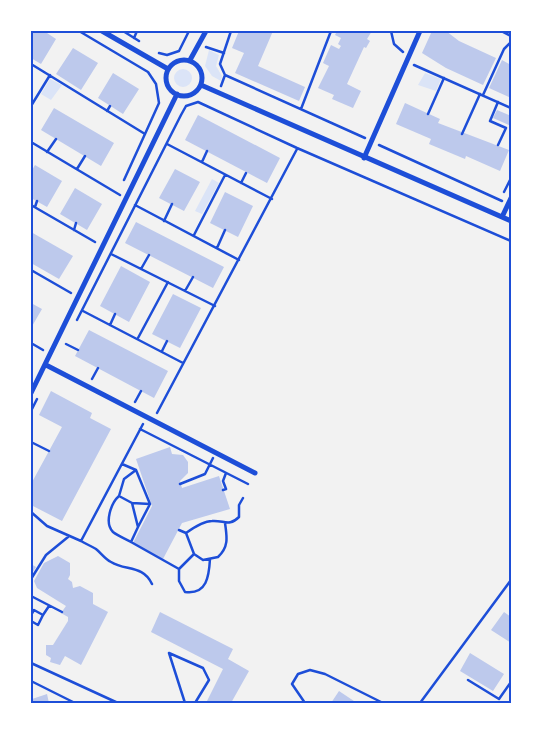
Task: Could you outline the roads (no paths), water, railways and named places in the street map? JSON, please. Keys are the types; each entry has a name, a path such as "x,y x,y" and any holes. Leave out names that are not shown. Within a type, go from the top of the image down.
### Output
{"street":[{"path":"102,31 168,69"},
{"path":"190,60 206,31"},
{"path":"364,158 420,31"},
{"path":"178,60 190,60 201,71 201,85 191,95 177,94 167,84 168,69 178,60"},
{"path":"201,85 511,221"},
{"path":"31,393 177,94"},
{"path":"502,217 510,201"},
{"path":"46,365 254,473"}],"lane":[{"path":"420,703 511,580"},
{"path":"31,663 118,703"},
{"path":"305,703 292,684 298,674 310,670 325,674 383,703"},
{"path":"468,680 499,699 511,682"}]}
